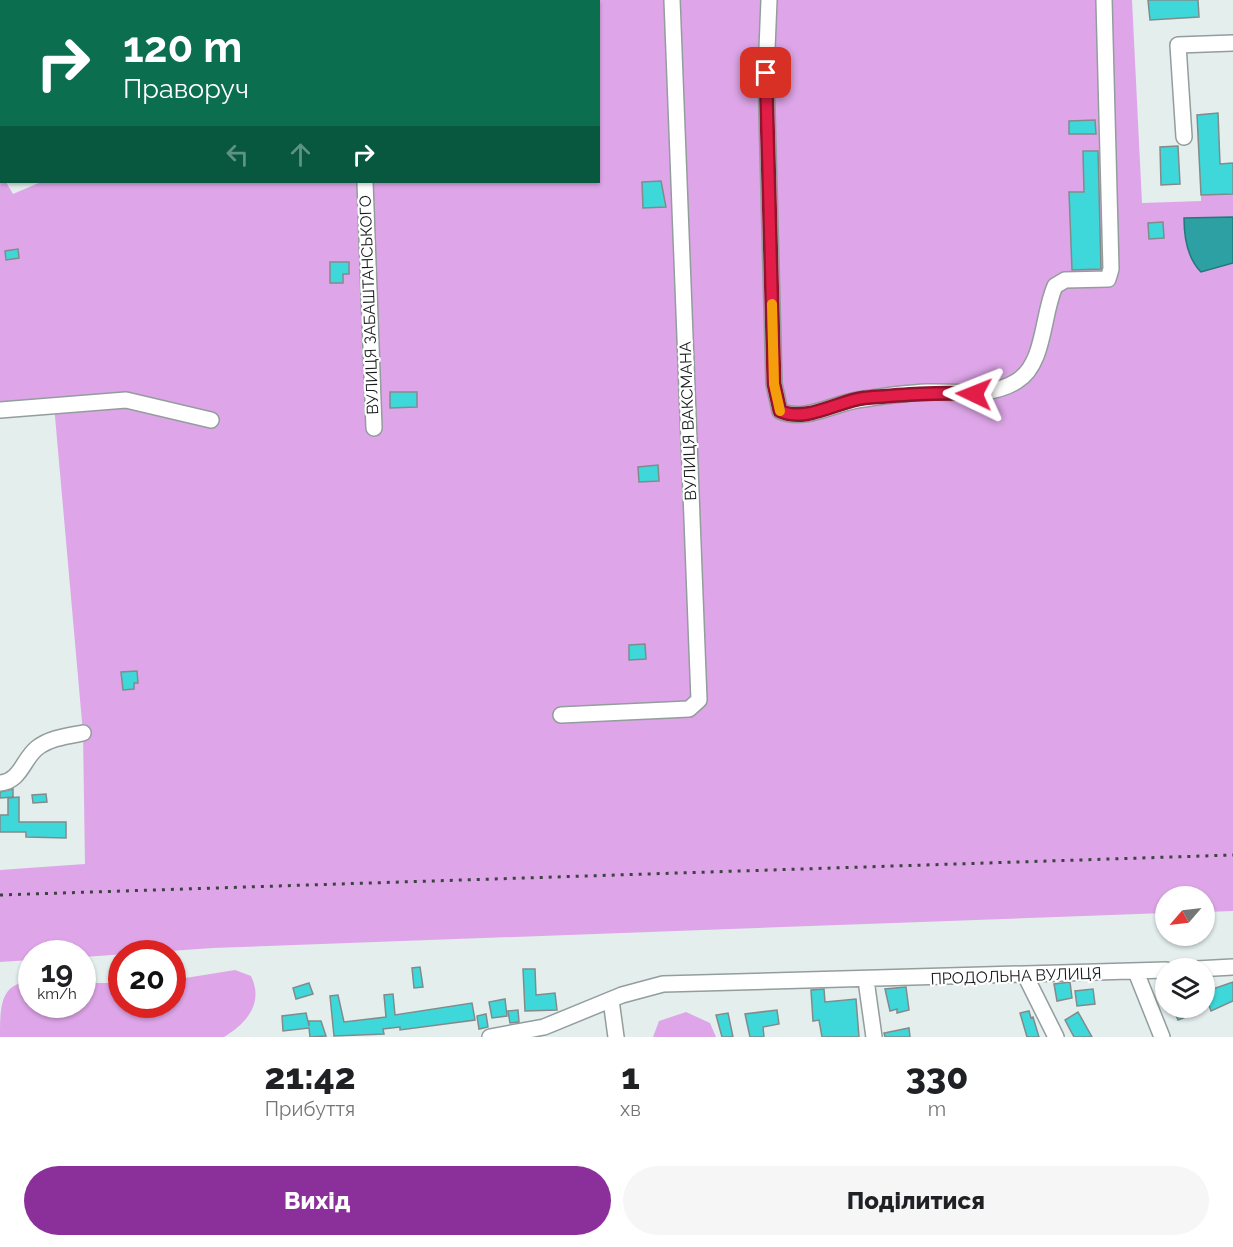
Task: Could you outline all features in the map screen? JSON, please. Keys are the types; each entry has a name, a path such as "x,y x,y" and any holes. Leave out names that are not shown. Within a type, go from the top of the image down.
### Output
{"street":[{"name":"ВУЛИЦЯ ВАКСМАНА","path":"561,715 689,708 699,700 672,0"},
{"path":"769,0 766,73 774,384 780,411 790,416 845,405 860,399 927,392 974,394 1018,381 1037,359 1044,316 1055,286 1065,280 1108,279 1111,269 1104,0"},
{"path":"1184,137 1178,45 1233,43"},
{"name":"ВУЛИЦЯ ЗАБАШТАНСЬКОГО","path":"365,183 374,428"},
{"path":"0,410 126,400 211,420"},
{"path":"3,783 20,773 38,748 54,739 82,733"},
{"path":"1215,968 1233,967"},
{"name":"ПРОДОЛЬНА ВУЛИЦЯ","path":"490,1037 544,1027 638,989 663,984 1155,971"},
{"path":"1136,972 1162,1037"},
{"path":"1025,975 1056,1037"},
{"path":"866,980 874,1037"},
{"path":"610,1000 616,1037"}],"shaded area":[{"path":"600,0 1132,0 1142,203 1201,201 1201,195 1233,194 1233,911 1215,912 1215,886 1155,886 1155,913 186,950 186,940 108,940 108,955 96,956 96,940 18,940 18,961 0,962 0,870 85,864 83,733 54,405 0,410 0,183 7,183 13,194 39,183 600,183"},
{"path":"235,970 251,976 256,995 251,1011 240,1025 224,1037 0,1037 0,1016 4,999 8,992 18,984 18,1018 96,1018 96,983 108,983 108,1018 186,1018 186,978"},
{"path":"686,1012 710,1023 716,1037 653,1037 659,1021"}],"water":[{"path":"1233,217 1233,263 1201,272 1192,260 1187,247 1184,218"}],"building":[{"path":"1148,0 1198,0 1199,17 1150,20"},
{"path":"1218,113 1220,164 1233,163 1233,194 1201,195 1197,115"},
{"path":"1095,120 1096,134 1069,134 1069,121"},
{"path":"1178,146 1180,184 1161,185 1160,147"},
{"path":"1083,151 1098,151 1101,269 1072,270 1069,192 1084,192"},
{"path":"661,181 666,207 643,208 642,182"},
{"path":"1163,222 1164,238 1149,239 1148,223"},
{"path":"18,249 19,258 6,260 5,251"},
{"path":"330,262 349,262 349,274 343,274 343,283 330,283"},
{"path":"390,392 417,392 417,407 390,408"},
{"path":"658,465 659,481 639,482 638,467"},
{"path":"645,644 646,659 629,660 629,645"},
{"path":"137,671 138,683 134,683 134,689 123,690 121,672"},
{"path":"13,789 13,797 0,798 0,792"},
{"path":"46,794 47,802 33,803 32,795"},
{"path":"19,797 19,822 66,822 66,838 26,837 26,832 0,832 0,815 8,815 8,798"},
{"path":"420,967 423,987 414,988 412,968"},
{"path":"523,969 535,969 536,995 555,993 557,1010 525,1011"},
{"path":"1070,982 1072,998 1057,1001 1054,984"},
{"path":"1233,982 1233,1001 1215,1009 1215,988"},
{"path":"309,983 313,994 296,999 293,988"},
{"path":"906,987 909,1010 897,1013 897,1009 890,1011 885,989"},
{"path":"824,989 825,1002 856,999 859,1037 822,1037 819,1020 813,1021 811,990"},
{"path":"1093,989 1095,1004 1077,1006 1075,991"},
{"path":"393,994 395,1015 472,1003 475,1020 400,1030 400,1027 383,1029 384,1034 334,1036 330,996 338,995 344,1022 386,1017 384,995"},
{"path":"505,999 507,1016 492,1018 489,1002"},
{"path":"518,1010 519,1022 510,1023 508,1011"},
{"path":"777,1010 779,1024 763,1027 764,1037 750,1037 745,1014"},
{"path":"1029,1011 1039,1037 1027,1037 1020,1013"},
{"path":"1078,1012 1092,1037 1074,1037 1065,1020"},
{"path":"306,1013 309,1026 309,1021 321,1021 326,1036 310,1037 309,1028 283,1031 282,1016"},
{"path":"728,1013 733,1037 722,1037 716,1015"},
{"path":"486,1014 488,1027 479,1029 477,1016"},
{"path":"909,1028 910,1037 885,1037 884,1033"}],"railway":[{"path":"0,895 1233,855"}],"slow traffic":[{"path":"772,304 774,384 780,411"}],"route":[{"path":"766,73 774,384 780,411 790,416 845,405 860,399 927,392 974,394"}]}
